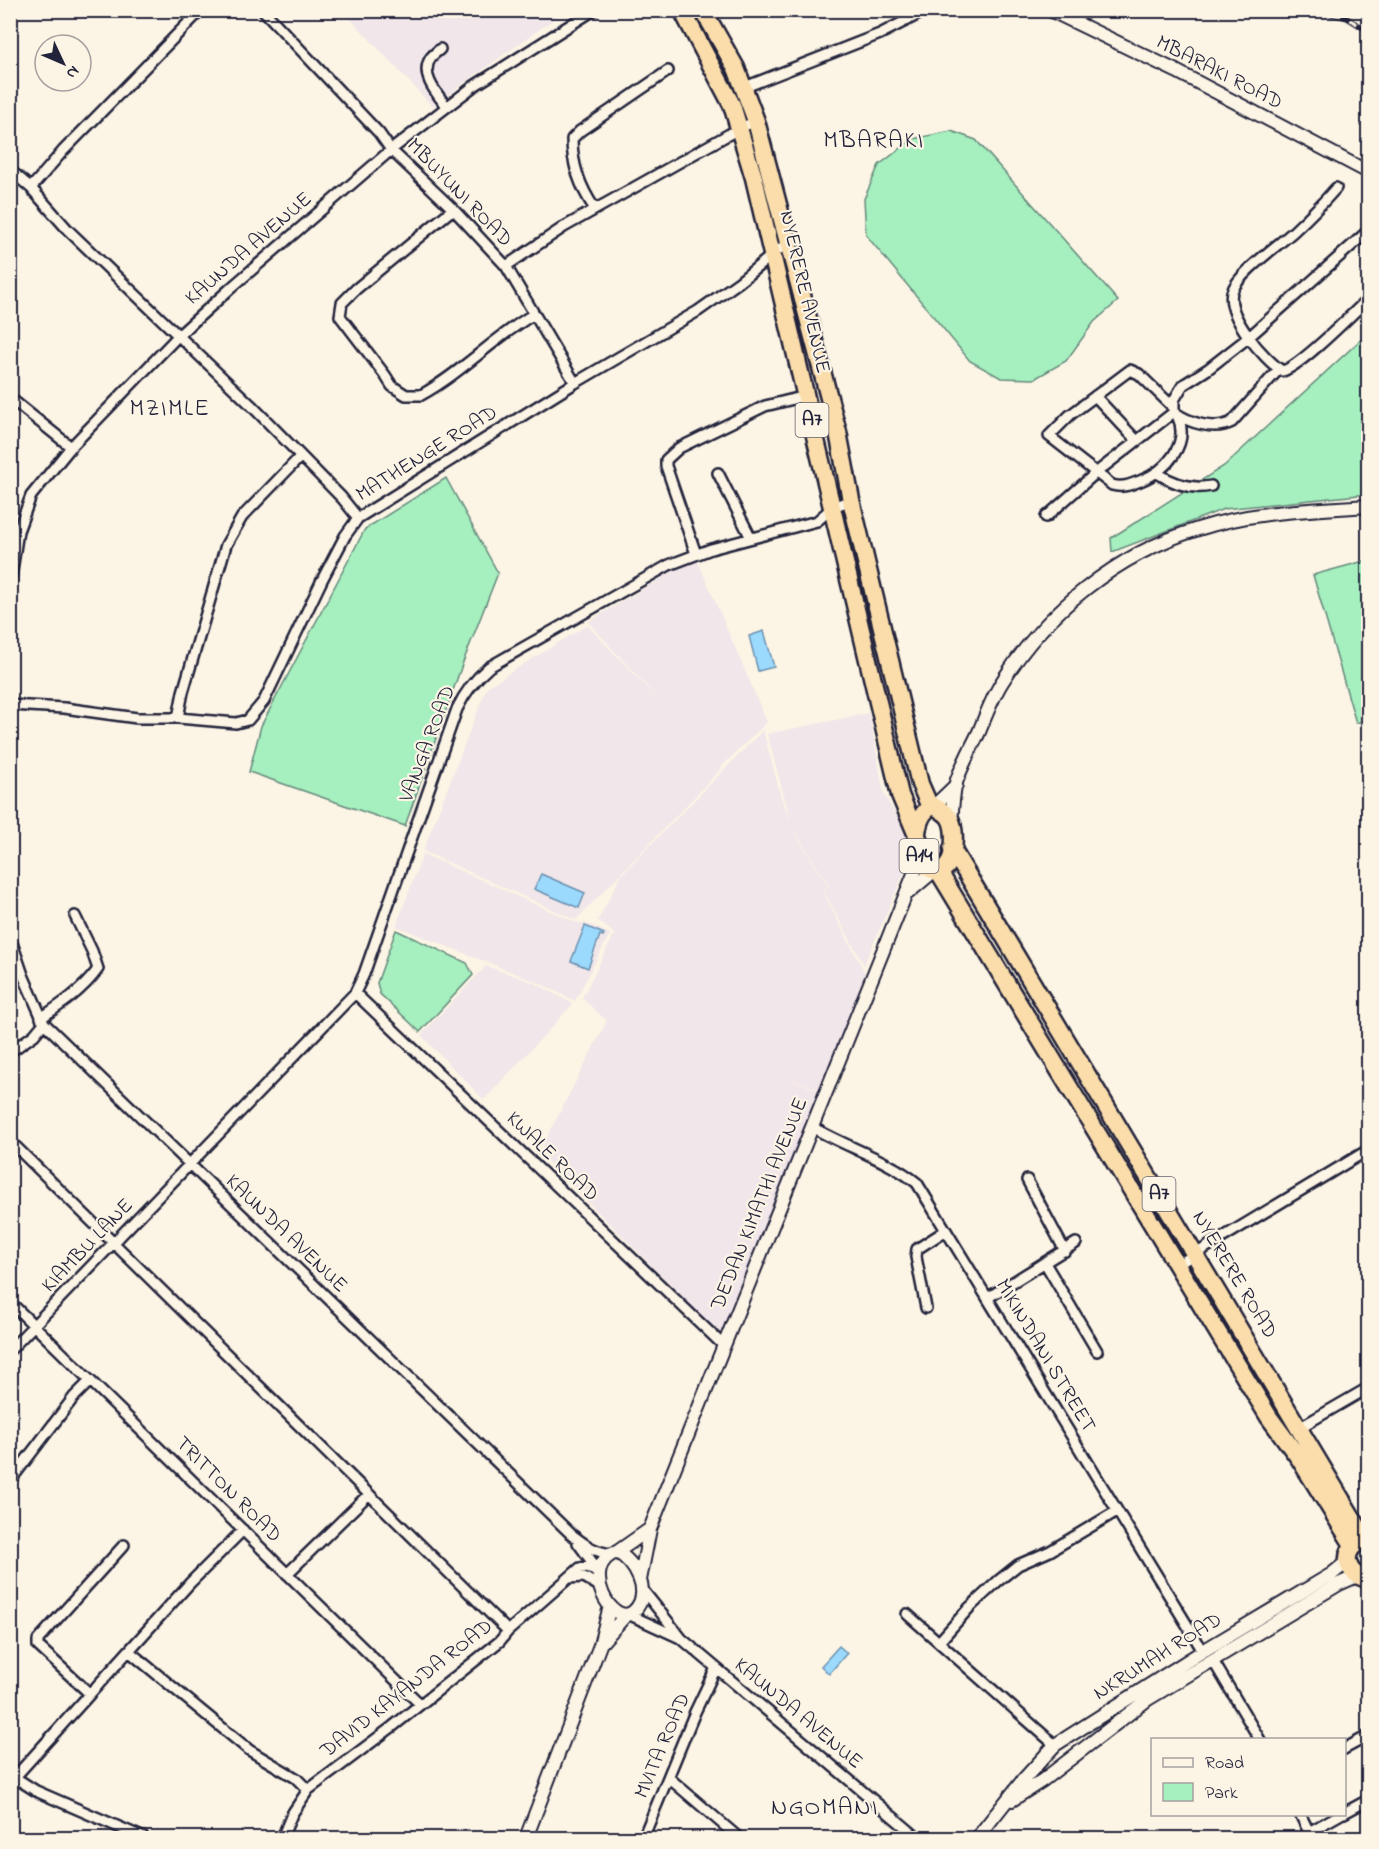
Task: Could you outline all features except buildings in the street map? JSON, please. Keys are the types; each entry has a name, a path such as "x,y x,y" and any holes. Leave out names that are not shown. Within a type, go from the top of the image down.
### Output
{"highway":[{"name":"NYERERE AVENUE","path":"682,10 719,77 740,128 833,507 900,795 918,838"},
{"name":"NYERERE AVENUE","path":"703,10 736,68 756,121 838,432 856,525 920,784 932,806"},
{"path":"719,77 736,68"},
{"path":"778,280 838,432"},
{"path":"847,570 867,566"},
{"path":"876,692 896,685"},
{"name":"A14","path":"932,806 946,814 951,822 952,849 949,864 937,872 920,859 918,838 921,815 932,806"},
{"name":"NYERERE ROAD","path":"952,849 1299,1428 1306,1454 1358,1546 1352,1571 1364,1580"},
{"name":"NYERERE ROAD","path":"937,872 1269,1418 1306,1454"},
{"path":"1036,1033 1056,1022"},
{"path":"1050,1055 1069,1044"},
{"path":"1269,1418 1287,1408"}],"street":[{"path":"31,188 63,151 201,10"},
{"name":"MBUYUNI ROAD","path":"263,10 379,133 392,150 453,209 506,266 595,209 756,121"},
{"name":"KAUNDA AVENUE","path":"10,584 18,531 31,496 71,447 178,336 232,286 392,150 474,86 594,10"},
{"path":"745,87 871,38 927,10"},
{"name":"MBARAKI ROAD","path":"1050,10 1176,70 1368,172"},
{"path":"440,49 429,59 427,72 435,92 447,107"},
{"path":"595,209 585,196 575,169 572,139 580,131 668,71"},
{"path":"10,170 31,188 68,230 251,405 342,498 358,518"},
{"path":"1336,188 1301,225 1269,251 1237,284 1232,292 1232,301 1238,320 1249,337 1282,371 1287,370 1368,299"},
{"path":"453,209 342,303 340,316 392,386 406,395 421,395 504,336 518,323 534,314"},
{"path":"1279,369 1232,422 1225,426 1201,424 1175,411 1135,371 1130,370 1070,415 1049,436 1119,488 1151,477 1170,461 1177,449 1183,430 1175,411 1175,395 1183,385 1249,337 1368,231"},
{"name":"MATHENGE ROAD","path":"10,705 64,708 137,718 178,718 236,723 248,720 264,701 340,545 358,518 575,383 698,311 739,282 787,243"},
{"path":"506,266 575,383"},
{"path":"696,554 666,466 666,460 679,448 765,406 806,396"},
{"path":"1095,396 1137,441"},
{"path":"10,399 71,447"},
{"path":"1046,517 1097,472 1175,411"},
{"path":"178,718 183,692 226,545 242,517 300,456"},
{"path":"1157,472 1172,483 1192,488 1211,486"},
{"path":"718,473 751,538"},
{"name":"VANGA ROAD","path":"190,1166 355,993 364,974 457,709 464,693 475,679 489,667 669,565 696,554 817,521 833,507 851,500"},
{"path":"951,822 956,785 993,698 1017,658 1044,625 1062,608 1114,568 1158,544 1215,524 1275,512 1368,506"},
{"path":"817,521 837,528 856,525"},
{"path":"932,806 956,785"},
{"name":"DEDAN KIMATHI AVENUE","path":"641,1584 650,1529 920,859"},
{"name":"DEDAN KIMATHI AVENUE","path":"907,894 937,872"},
{"path":"10,1052 34,1035 43,1021 90,981 98,969 75,916"},
{"name":"KAUNDA AVENUE","path":"10,937 43,1021 571,1534"},
{"name":"KWALE ROAD","path":"355,993 724,1346"},
{"name":"MIKINDANI STREET","path":"812,1127 844,1145 907,1174 917,1183 1259,1738"},
{"path":"10,1141 508,1631"},
{"path":"1177,1265 1368,1150"},
{"name":"KIAMBU LANE","path":"10,1350 190,1166"},
{"path":"1027,1180 1065,1251"},
{"path":"926,1308 916,1257 917,1249 945,1231"},
{"path":"989,1298 1076,1243"},
{"path":"1045,1263 1097,1351"},
{"name":"TRITTON ROAD","path":"10,1302 420,1704"},
{"path":"10,1481 74,1397 90,1381"},
{"path":"1299,1428 1368,1388"},
{"path":"287,1574 369,1494"},
{"path":"939,1642 969,1608 1018,1565 1050,1551 1117,1511"},
{"path":"599,1577 604,1560 650,1529"},
{"path":"144,1839 36,1791 12,1776 130,1652 190,1583 243,1530"},
{"path":"571,1534 597,1552 614,1553 629,1560 641,1584 682,1639"},
{"path":"571,1534 599,1577 610,1606 617,1613 628,1615 682,1639"},
{"path":"89,1693 38,1646 38,1640 124,1545"},
{"name":"NKRUMAH ROAD","path":"1005,1804 1043,1780 1208,1655 1332,1574 1358,1546"},
{"name":"DAVID KAYANDA ROAD","path":"282,1839 292,1814 308,1790 500,1641 508,1631 568,1578 599,1577"},
{"name":"NKRUMAH ROAD","path":"977,1839 1023,1780 1055,1745 1208,1655 1339,1584 1364,1580"},
{"path":"600,1645 638,1607 641,1584"},
{"path":"526,1839 600,1645 610,1606"},
{"path":"907,1614 1055,1745"},
{"name":"KAUNDA AVENUE","path":"682,1639 918,1839"},
{"path":"130,1652 249,1750 296,1778 308,1790"},
{"name":"MVITA ROAD","path":"647,1837 695,1712 716,1668"},
{"path":"1073,1734 1084,1748"},
{"path":"1346,1748 1368,1736"},
{"path":"669,1778 739,1839"},
{"path":"1346,1812 1368,1800"},
{"path":"1300,1816 1310,1835 1340,1816"}],"shaded area":[{"path":"343,11 565,11 432,106"},
{"path":"696,557 767,722 721,767 576,920 423,851 487,687 587,625 664,705 588,622"},
{"path":"869,713 884,794 913,844 907,866 864,965 824,892 829,885 793,826 800,842 828,885 823,892 867,977 822,1091 773,1072 822,1092 721,1333 539,1153 607,1021 582,998 614,935 618,937 598,920 622,874 763,730 781,797 791,821 767,734"},
{"path":"423,854 575,922 588,924 610,934 575,1001 539,983 396,926"},
{"path":"486,966 535,983 573,1004 484,1100 421,1035"}],"green space":[{"path":"951,131 976,140 1118,301 1094,322 1066,361 1034,379 1001,378 970,361 866,235 864,199 879,165 913,139"},
{"path":"1368,333 1368,494 1224,509 1112,552 1111,538 1224,466"},
{"path":"446,478 498,573 462,665 405,826 249,772 261,726 365,529"},
{"path":"1368,560 1368,719 1356,723 1313,575"},
{"path":"396,930 467,963 473,975 420,1032 380,994 377,983"}],"water":[{"path":"764,631 774,667 758,671 749,636"},
{"path":"541,874 585,893 579,908 534,889"},
{"path":"585,926 604,934 600,935 588,968 571,961"},
{"path":"839,1646 847,1653 829,1674 821,1666"}],"railway":[{"path":"1315,10 1347,18 1368,31"}],"district":[{"name":"MBARAKI","path":"874,141"},
{"name":"MZIMLE","path":"170,409"},
{"name":"NGOMANI","path":"825,1808"}]}
